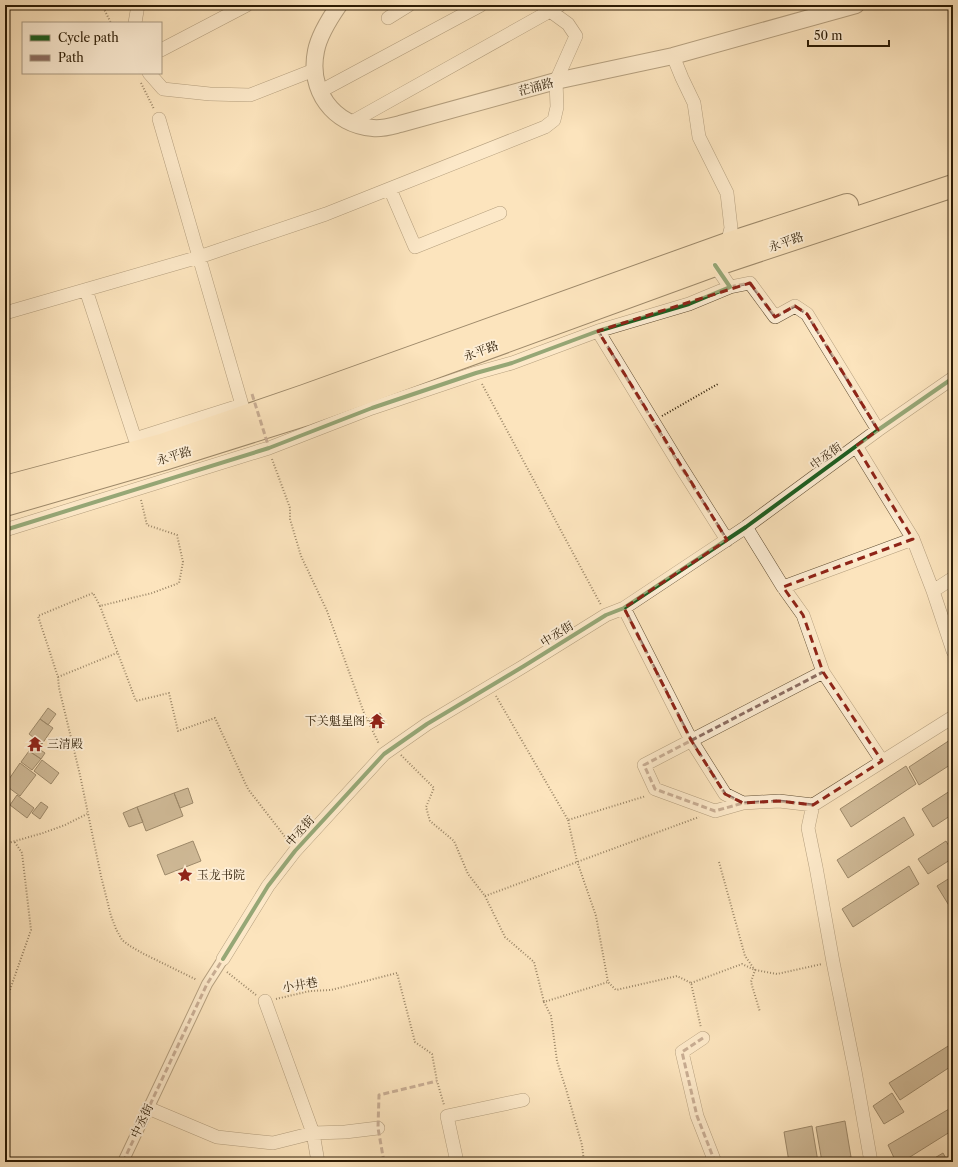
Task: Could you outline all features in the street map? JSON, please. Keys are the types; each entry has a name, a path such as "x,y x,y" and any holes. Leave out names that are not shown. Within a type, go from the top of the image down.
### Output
{"highway":[{"name":"永平路","path":"5,487 170,442 726,256 953,183"},
{"name":"永平路","path":"5,505 164,459 307,414 726,256"}],"street":[{"path":"135,22 138,5"},
{"path":"162,49 247,5"},
{"name":"茫涌路","path":"340,5 322,35 316,49 314,70 316,85 331,109 341,117 350,123 363,127 374,128 383,128 556,81 673,56 856,5"},
{"path":"388,18 409,5"},
{"path":"319,92 481,5"},
{"path":"809,18 820,5"},
{"path":"5,313 199,258 326,214 544,127 554,120 557,107 556,81 576,36 568,24 551,7 350,123"},
{"path":"673,56 694,103 699,137 727,193 732,228 726,256 730,287"},
{"path":"144,76 163,89 210,94 250,95 314,70"},
{"path":"86,290 135,439 242,405 159,119"},
{"path":"390,189 415,247 500,212"},
{"path":"5,530 269,448 372,408 476,373 512,363 598,331 689,304 730,287 750,282 775,317 795,306 807,314 878,430"},
{"path":"598,331 727,540"},
{"name":"中丞街","path":"123,1162 207,984 268,886 295,851 388,751 427,724 606,615 624,608 746,527 878,430 953,378"},
{"path":"856,446 913,539 933,591 953,651"},
{"path":"746,527 802,615 822,672 882,761"},
{"path":"783,587 913,539"},
{"path":"933,591 953,578"},
{"path":"624,608 691,740 725,794 743,803"},
{"path":"822,672 644,765 655,789 715,811 743,803 779,801 812,805 953,717"},
{"path":"812,805 808,828 871,1162"},
{"path":"265,1001 313,1134 318,1162"},
{"path":"703,1038 682,1052 697,1116 714,1162"},
{"path":"457,1162 447,1116 523,1100"},
{"path":"148,1108 217,1137 273,1143 313,1134 378,1128"}],"path":[{"path":"102,5 110,22"},
{"path":"144,76 159,119"},
{"path":"476,373 606,615"},
{"path":"654,421 718,384"},
{"path":"269,448 290,508 290,519 301,556 327,612 364,713 388,751 434,788 426,807 430,821 454,841 468,874 485,896 505,937 534,962 544,1002 551,1016 556,1061 566,1089 582,1145 584,1162"},
{"path":"100,606 152,594 179,584 183,562 177,535 147,526 138,489"},
{"path":"207,984 144,954 122,940 116,929 111,916 87,814 80,775 58,677 38,616 93,594 100,606 136,701 169,693 178,731 215,718 248,789 295,851"},
{"path":"58,677 117,652"},
{"path":"490,686 568,820 577,861 596,916 608,982 616,990 677,976 691,983 742,964 755,970 777,974 833,962"},
{"path":"568,820 662,791"},
{"path":"485,896 715,811"},
{"path":"5,844 43,833 87,814"},
{"path":"5,1004 31,930 22,853 14,841"},
{"path":"719,862 745,956 755,970"},
{"path":"220,963 231,974 265,1001"},
{"path":"755,970 751,982 760,1012"},
{"path":"544,1002 608,982"},
{"path":"691,983 703,1038"}],"highlighted area":[{"path":"750,283 775,317 795,306 807,314 878,430 856,446 913,539 783,587 803,615 823,672 882,761 813,805 779,801 743,803 725,794 691,740 624,608 727,540 598,331"}],"building":[{"path":"48,708 56,714 48,725 40,719"},
{"name":"下关魁星阁","path":"380,713 385,723 374,730 368,719"},
{"path":"40,719 53,728 42,744 29,734"},
{"path":"953,738 953,763 919,785 909,767"},
{"path":"33,745 45,753 41,759 29,751"},
{"path":"29,751 41,759 32,770 21,762"},
{"path":"42,760 59,773 51,784 34,771"},
{"path":"20,763 36,775 20,796 5,785"},
{"path":"906,766 916,784 851,827 840,809"},
{"path":"188,788 193,803 180,808 174,793"},
{"path":"953,789 953,814 933,827 922,809"},
{"path":"174,793 183,816 146,831 137,807"},
{"path":"17,795 34,808 27,818 10,805"},
{"path":"41,802 48,807 40,819 32,813"},
{"path":"137,807 143,822 129,827 123,813"},
{"path":"904,817 914,835 848,878 837,860"},
{"path":"193,841 201,861 165,875 157,855"},
{"path":"946,841 953,853 953,858 928,874 918,859"},
{"path":"909,866 919,884 853,927 842,909"},
{"path":"953,876 953,912 937,886"},
{"path":"953,1043 953,1065 900,1100 889,1083"},
{"path":"892,1093 904,1112 884,1124 873,1106"},
{"path":"949,1109 953,1116 953,1130 902,1162 896,1162 888,1145"},
{"path":"845,1121 851,1157 822,1162 816,1127"},
{"path":"812,1126 818,1162 789,1162 784,1132"},
{"path":"943,1153 948,1162 928,1162"}],"marked path":[{"path":"730,287 750,283 775,317 795,306 807,314 878,430"},
{"path":"598,331 727,540"},
{"path":"252,394 269,448"},
{"path":"624,608 691,740 725,794 743,803"},
{"path":"813,805 779,801 743,803 715,811 655,789 644,765 823,672"},
{"path":"123,1162 207,984 223,959"},
{"path":"703,1038 682,1052 697,1116 715,1162"},
{"path":"384,1162 378,1128 379,1095 437,1081"}],"cycle path":[{"path":"5,530 269,448 372,408 476,373 512,363 598,331 689,304 730,287 715,265"},
{"path":"223,959 268,886 295,851 384,754 427,724 606,615 624,608 746,527 878,430 953,378"}],"place":[{"name":"下关魁星阁","path":"377,721"},
{"name":"三清殿","path":"35,744"},
{"name":"玉龙书院","path":"185,875"}]}
